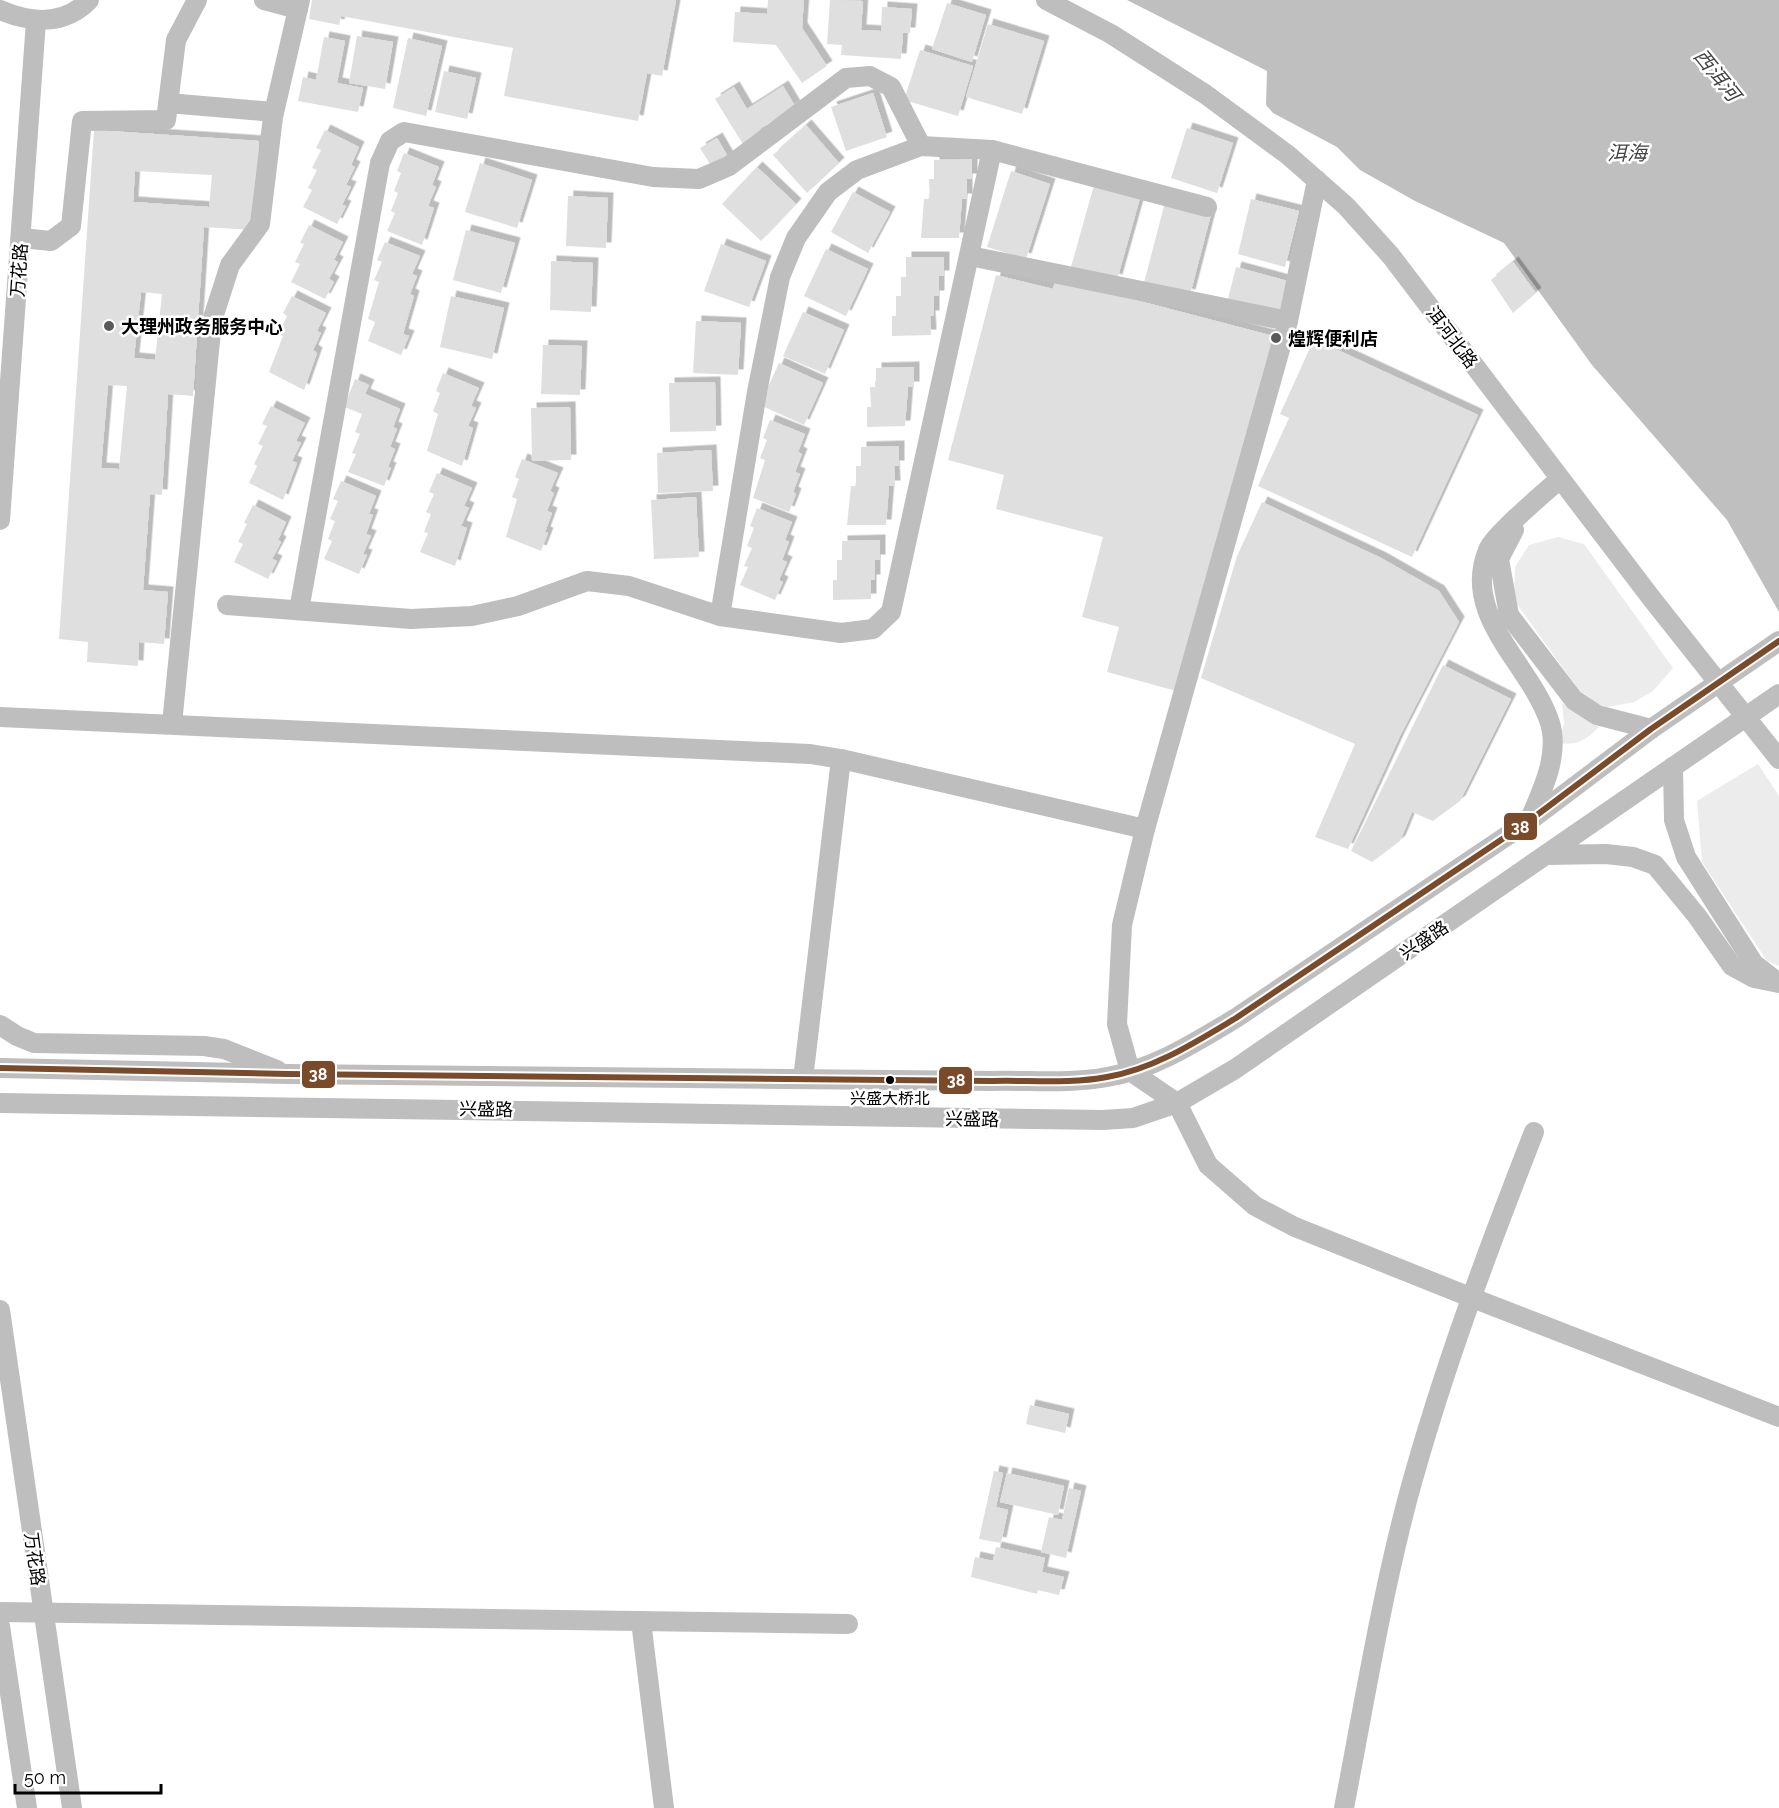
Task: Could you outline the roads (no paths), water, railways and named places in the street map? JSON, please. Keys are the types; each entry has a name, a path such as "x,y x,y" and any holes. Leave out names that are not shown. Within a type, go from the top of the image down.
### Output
{"street":[{"path":"0,10 18,18 36,21 60,18 82,7 89,0"},
{"path":"21,238 51,241 71,226 82,121 166,120 176,40 197,0"},
{"path":"172,724 212,321 230,265 260,224 274,112 299,5 264,0"},
{"name":"洱河北路","path":"1046,0 1111,33 1205,94 1288,155 1346,206 1391,256 1779,759"},
{"name":"万花路","path":"0,520 36,21"},
{"path":"299,610 380,163 390,141 404,132 653,177 699,179 729,166 846,78 870,76 891,87 921,146"},
{"path":"168,103 274,112"},
{"path":"720,616 770,322 780,278 796,238 828,192 857,170 921,146 992,150 1207,207"},
{"path":"226,605 411,618 472,616 518,606 587,581 629,586 720,616 841,633 873,629 891,612 992,150"},
{"path":"1317,180 1288,321 1145,829 1122,925 1117,1024 1130,1071 1177,1103 1208,1166 1255,1206 1295,1227 1470,1298 1779,1417"},
{"path":"970,256 1288,321"},
{"path":"1529,821 1547,777 1552,744 1550,720 1499,634 1485,606 1479,580 1489,547 1560,478"},
{"path":"1521,514 1500,559 1509,615 1574,700 1596,715 1651,729"},
{"name":"兴盛路","path":"0,1068 288,1074 803,1079 1090,1079 1130,1071 1190,1046 1236,1018 1529,821 1651,729 1779,641"},
{"name":"兴盛路","path":"0,1103 1080,1120 1133,1118 1177,1103 1235,1069 1779,694"},
{"path":"0,717 810,754 842,759 1145,829"},
{"path":"803,1079 842,759"},
{"path":"1673,767 1674,820 1686,857 1754,964 1779,983"},
{"path":"1546,855 1606,854 1633,857 1655,865 1697,916 1732,966 1754,978 1779,983"},
{"path":"0,1024 17,1036 42,1044 204,1046 224,1049 288,1074"},
{"path":"1344,1808 1386,1589 1408,1496 1470,1298 1534,1132"},
{"name":"万花路","path":"0,1310 72,1808"},
{"path":"0,1612 848,1624"},
{"path":"640,1621 664,1808"},
{"path":"0,1626 8,1741 27,1808"}],"water":[{"name":"洱海","path":"1127,0 1779,0 1779,612 1727,520 1592,365 1504,243 1415,201 1360,170 1337,147 1273,113 1266,105 1267,71"}],"place":[{"name":"大理州政务服务中心","path":"109,326"},
{"name":"煌辉便利店","path":"1276,338"},
{"name":"兴盛大桥北","path":"890,1080"}],"water label":[{"name":"西洱河","path":"1717,75"}]}
